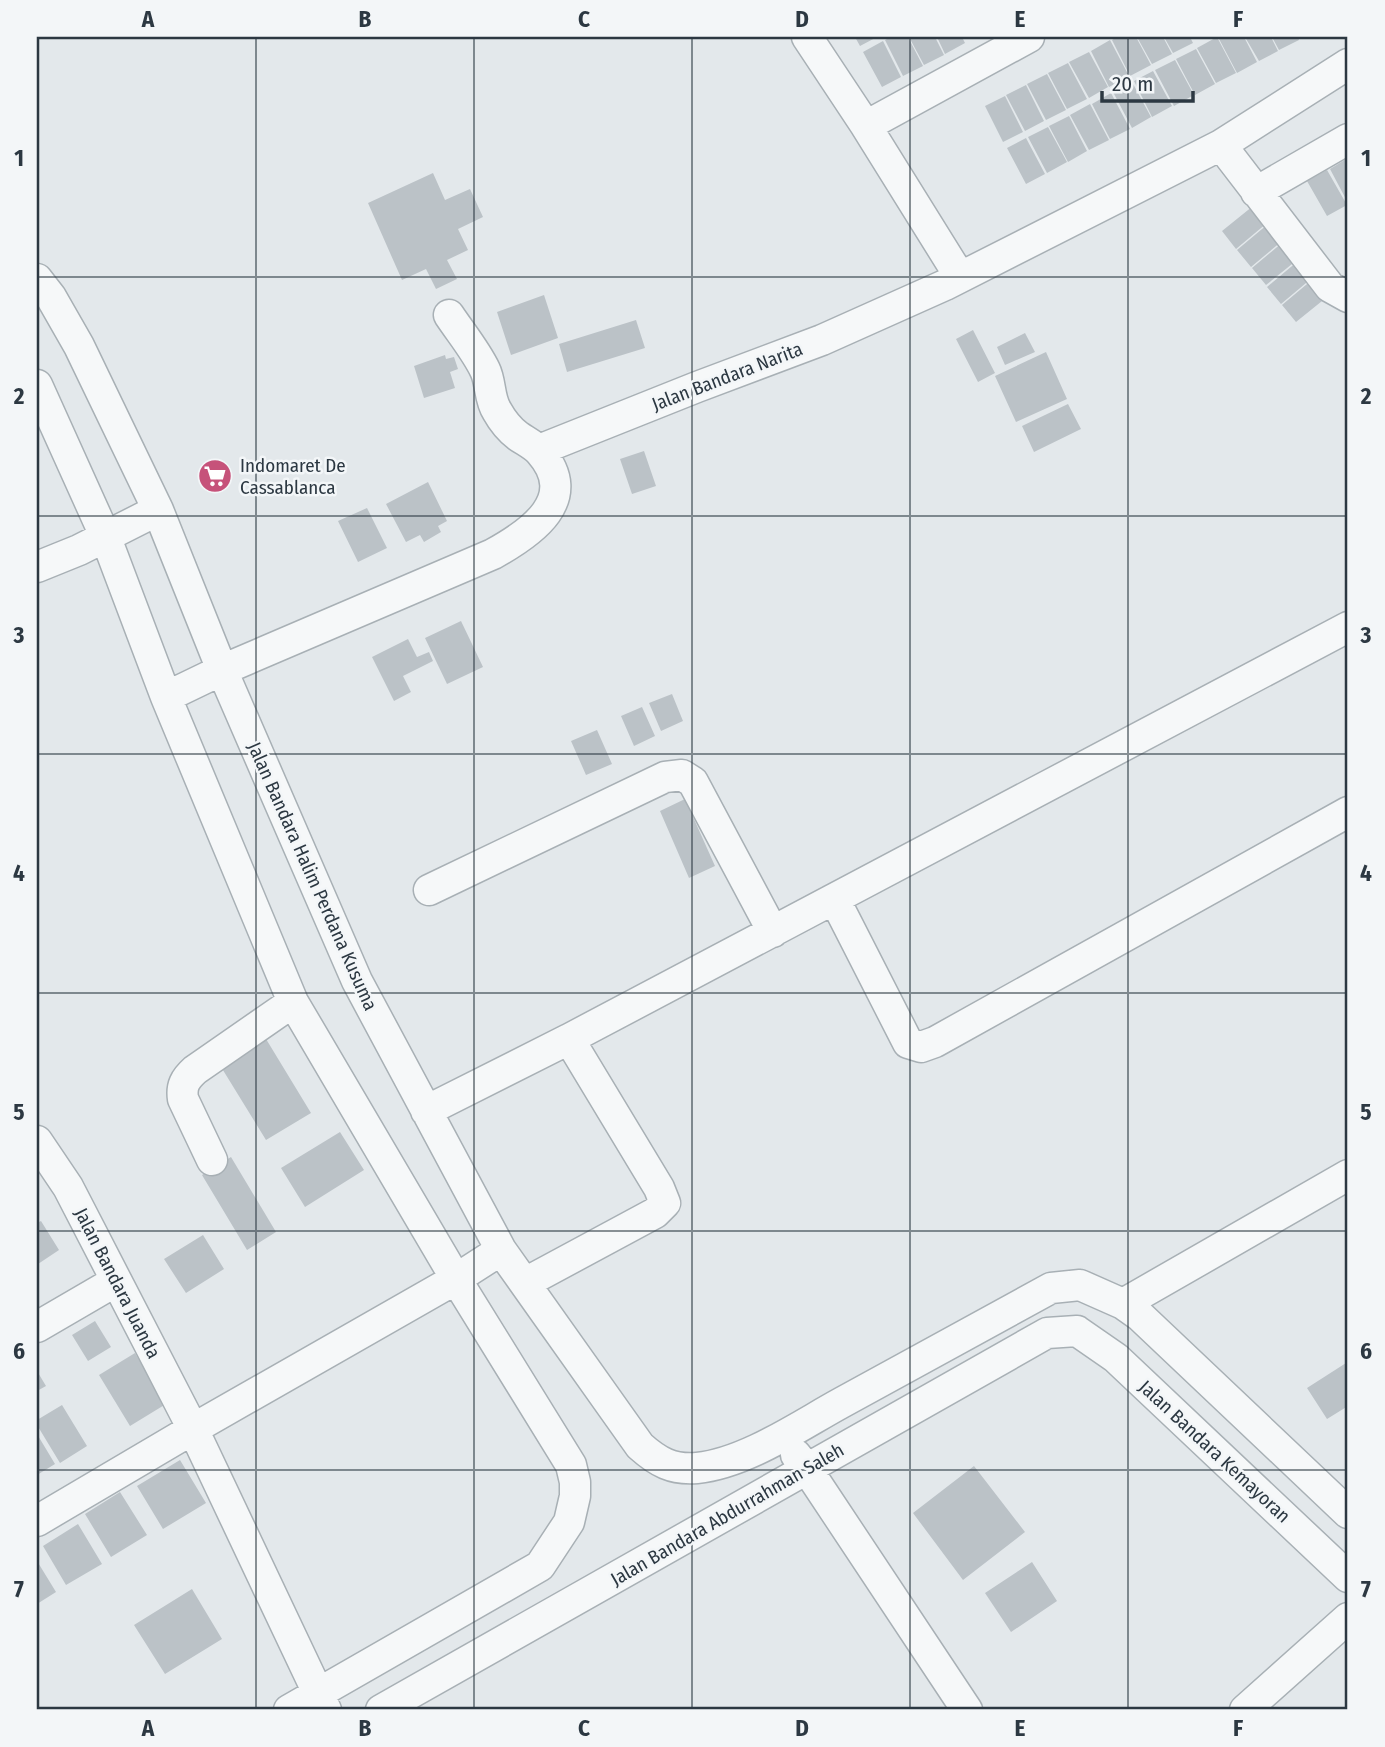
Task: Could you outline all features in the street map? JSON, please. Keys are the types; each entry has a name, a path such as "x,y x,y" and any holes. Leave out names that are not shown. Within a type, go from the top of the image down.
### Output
{"street":[{"path":"807,37 866,125 953,281"},
{"path":"866,125 1029,37"},
{"name":"Jalan Bandara Narita","path":"539,450 821,340 953,281 1221,145 1348,64"},
{"path":"1256,192 1348,139"},
{"path":"1221,145 1330,287 1348,297"},
{"name":"Jalan Bandara Halim Perdana Kusuma","path":"37,279 51,297 79,346 158,510 222,670 357,981 501,1250 640,1446"},
{"path":"166,697 222,670 493,554 521,538 536,526 550,509 556,487 550,467 539,450 514,434 495,409 485,370 450,315"},
{"path":"37,384 93,544 166,697 293,1002 456,1279 571,1465 575,1482 569,1522 540,1566 322,1702 289,1710"},
{"path":"37,567 93,544 158,510"},
{"path":"426,1111 835,900 1348,628"},
{"path":"429,890 665,777 682,775 693,782 773,932"},
{"path":"835,900 908,1043 921,1047 935,1042 1348,812"},
{"path":"212,1160 183,1099 184,1082 195,1070 293,1002"},
{"path":"525,1283 655,1213 665,1203 659,1188 569,1039"},
{"name":"Jalan Bandara Juanda","path":"37,1140 68,1187 193,1429 322,1702"},
{"path":"1123,1304 1348,1175"},
{"path":"37,1521 456,1279 501,1250"},
{"path":"37,1326 116,1280"},
{"path":"1077,1331 1080,1285 1123,1304 1140,1316 1342,1497"},
{"name":"Jalan Bandara Abdurrahman Saleh","path":"640,1446 664,1465 700,1468 731,1460 1051,1288 1080,1285"},
{"name":"Jalan Bandara Abdurrahman Saleh","path":"382,1710 1046,1333 1077,1331"},
{"name":"Jalan Bandara Kemayoran","path":"1077,1331 1116,1358 1348,1577"},
{"path":"780,1436 807,1469 967,1710"},
{"path":"540,1566 562,1608"},
{"path":"1245,1710 1348,1618"}],"building":[{"path":"855,37 877,37 860,46"},
{"path":"891,37 908,37 923,66 903,76 885,40"},
{"path":"909,37 935,37 944,55 924,65"},
{"path":"937,37 962,37 965,43 945,54"},
{"path":"1117,37 1136,37 1151,65 1130,76 1112,40"},
{"path":"1137,37 1163,37 1172,54 1152,64"},
{"path":"1164,37 1190,37 1193,43 1173,53"},
{"path":"1217,37 1236,73 1216,83 1197,48"},
{"path":"1218,37 1244,37 1257,62 1237,73"},
{"path":"1245,37 1271,37 1278,51 1259,61"},
{"path":"1272,37 1298,37 1299,40 1279,50"},
{"path":"1110,40 1129,76 1109,87 1091,51"},
{"path":"883,41 901,77 882,87 863,52"},
{"path":"1196,49 1215,84 1195,95 1176,59"},
{"path":"1089,52 1108,87 1089,98 1069,62"},
{"path":"1175,60 1194,95 1174,106 1155,70"},
{"path":"1068,63 1087,99 1067,109 1048,73"},
{"path":"1153,71 1172,106 1152,117 1134,81"},
{"path":"1047,74 1066,110 1046,120 1027,84"},
{"path":"1132,82 1151,117 1132,128 1113,92"},
{"path":"1026,85 1044,121 1025,131 1006,95"},
{"path":"1111,93 1130,129 1110,139 1092,104"},
{"path":"1005,96 1023,132 1003,142 985,106"},
{"path":"1090,104 1109,140 1089,150 1070,115"},
{"path":"1069,116 1087,151 1068,162 1049,126"},
{"path":"1048,127 1067,162 1047,173 1028,137"},
{"path":"1026,138 1045,174 1026,184 1007,148"},
{"path":"1348,158 1348,203 1330,169"},
{"path":"1327,170 1347,205 1327,216 1307,181"},
{"path":"433,173 445,200 470,189 483,217 458,229 468,250 447,260 457,279 436,289 426,269 402,280 368,203"},
{"path":"1253,206 1267,223 1236,249 1222,231"},
{"path":"1268,224 1282,241 1251,267 1237,250"},
{"path":"1283,242 1297,260 1266,285 1252,268"},
{"path":"1298,261 1312,278 1281,304 1267,287"},
{"path":"1313,279 1327,297 1296,322 1282,305"},
{"path":"544,295 558,338 511,355 497,312"},
{"path":"636,320 645,348 567,372 559,344"},
{"path":"973,330 995,373 978,382 956,339"},
{"path":"1025,333 1035,352 1005,365 997,347"},
{"path":"1046,352 1067,399 1016,422 995,376"},
{"path":"445,355 446,359 454,357 458,369 450,372 455,388 424,398 414,366"},
{"path":"1068,404 1081,429 1034,452 1022,426"},
{"path":"644,451 656,486 632,494 620,459"},
{"path":"428,482 447,521 438,526 441,532 424,542 420,535 406,542 386,504"},
{"path":"367,508 387,548 358,562 338,521"},
{"path":"461,621 483,667 447,684 425,638"},
{"path":"408,639 417,657 429,652 433,661 403,676 411,692 394,701 372,657"},
{"path":"672,694 683,721 661,731 649,703"},
{"path":"642,707 655,736 634,746 621,716"},
{"path":"597,730 612,764 586,775 571,741"},
{"path":"685,799 715,866 689,878 660,811"},
{"path":"263,1034 311,1113 266,1140 218,1062"},
{"path":"340,1132 364,1170 305,1207 281,1168"},
{"path":"231,1157 276,1232 247,1250 202,1175"},
{"path":"41,1221 59,1250 38,1264 37,1223"},
{"path":"203,1235 224,1269 186,1293 164,1259"},
{"path":"95,1321 111,1347 88,1361 72,1335"},
{"path":"135,1353 166,1404 130,1426 99,1375"},
{"path":"1346,1363 1348,1406 1327,1419 1307,1388"},
{"path":"37,1371 46,1386 37,1391"},
{"path":"62,1405 87,1446 60,1463 37,1425 37,1420"},
{"path":"37,1434 55,1464 37,1475"},
{"path":"180,1460 206,1503 163,1529 137,1486"},
{"path":"974,1466 1025,1532 963,1580 913,1513"},
{"path":"120,1492 147,1535 111,1557 85,1514"},
{"path":"78,1524 102,1564 66,1585 43,1546"},
{"path":"37,1561 56,1592 37,1604"},
{"path":"1032,1562 1057,1601 1011,1632 985,1593"},
{"path":"192,1589 222,1639 165,1674 134,1625"}],"place":[{"name":"Indomaret De Cassablanca","path":"215,476"}]}
